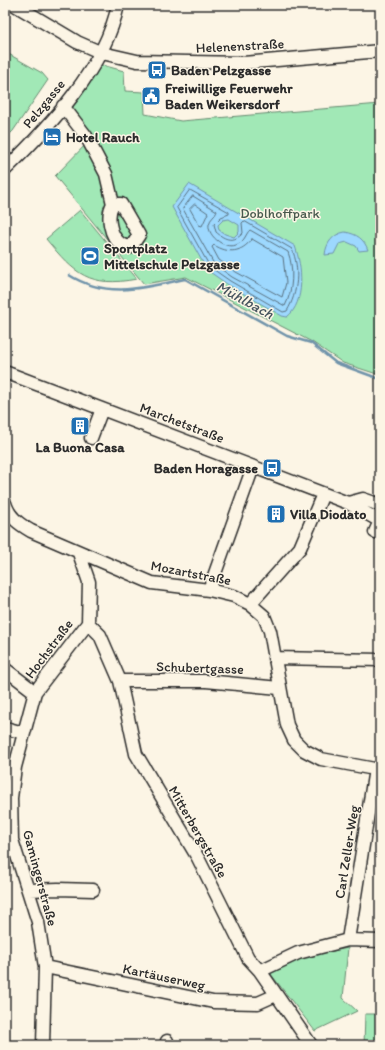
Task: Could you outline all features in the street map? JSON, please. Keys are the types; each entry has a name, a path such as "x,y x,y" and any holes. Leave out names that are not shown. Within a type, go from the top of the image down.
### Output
{"street":[{"name":"Helenenstraße","path":"12,5 77,42 102,53 137,61 191,64 243,63 380,52"},
{"name":"Pelzgasse","path":"5,170 39,136 102,53 118,5"},
{"path":"63,106 86,136 106,174 113,204"},
{"path":"5,372 5,380"},
{"name":"Marchetstraße","path":"5,372 348,503 378,524"},
{"path":"91,438 102,409"},
{"path":"209,590 253,466"},
{"path":"250,604 300,548 323,494"},
{"name":"Marchetstraße","path":"348,503 363,499 380,505"},
{"name":"Mozartstraße","path":"5,503 7,510 16,522 31,532 79,553 152,583 209,590 234,596 250,604 264,616 270,630 279,688 287,725 294,740 304,750 321,759 378,769"},
{"name":"Hochstraße","path":"10,769 24,733 35,692 88,623 90,582 79,553"},
{"name":"Mitterbergstraße","path":"88,623 100,635 120,681 136,754 198,858 248,958 260,971 311,1045"},
{"path":"274,658 380,660"},
{"name":"Hochstraße","path":"5,669 35,692"},
{"name":"Schubertgasse","path":"120,681 206,681 279,688"},
{"path":"5,728 24,733"},
{"name":"Gamingerstraße","path":"10,769 12,840 38,922 45,967 44,1045"},
{"name":"Carl Zeller-Weg","path":"348,940 378,769"},
{"path":"29,890 92,890"},
{"path":"260,971 298,953 348,940 380,941"},
{"name":"Kartäuserweg","path":"45,967 213,1002 258,1003 276,995"}],"green space":[{"path":"5,52 42,73 48,80 13,131 5,139"},
{"name":"Doblhoffpark","path":"102,65 124,71 125,91 144,92 145,114 181,121 380,104 380,375 343,363 312,342 186,277 144,284 55,176 91,139 70,109"},
{"name":"Sportplatz Mittelschule Pelzgasse","path":"80,210 137,279 107,281 95,280 84,276 66,261 46,239"},
{"path":"348,948 343,998 357,1011 315,1031 270,973 303,957"},
{"path":"365,1014 380,1014 380,1045 364,1045"}],"water":[{"path":"189,184 295,246 301,273 300,293 293,310 287,317 282,316 227,284 207,270 172,207","holes":["229,219 239,225 239,232 234,237 219,230 218,225 223,220"]},
{"path":"345,232 360,238 368,250 359,251 356,246 347,242 339,244 334,254 325,255 331,240 337,235"}],"waterway":[{"name":"Mühlbach","path":"69,275 97,287 112,289 155,286 185,279 287,336 311,343 336,363 380,379"}],"place":[{"name":"Baden Pelzgasse","path":"157,70"},
{"name":"Freiwillige Feuerwehr Baden Weikersdorf","path":"151,96"},
{"name":"Hotel Rauch","path":"52,137"},
{"name":"Sportplatz Mittelschule Pelzgasse","path":"90,256"},
{"name":"La Buona Casa","path":"80,426"},
{"name":"Baden Horagasse","path":"272,468"},
{"name":"Villa Diodato","path":"276,514"}]}
